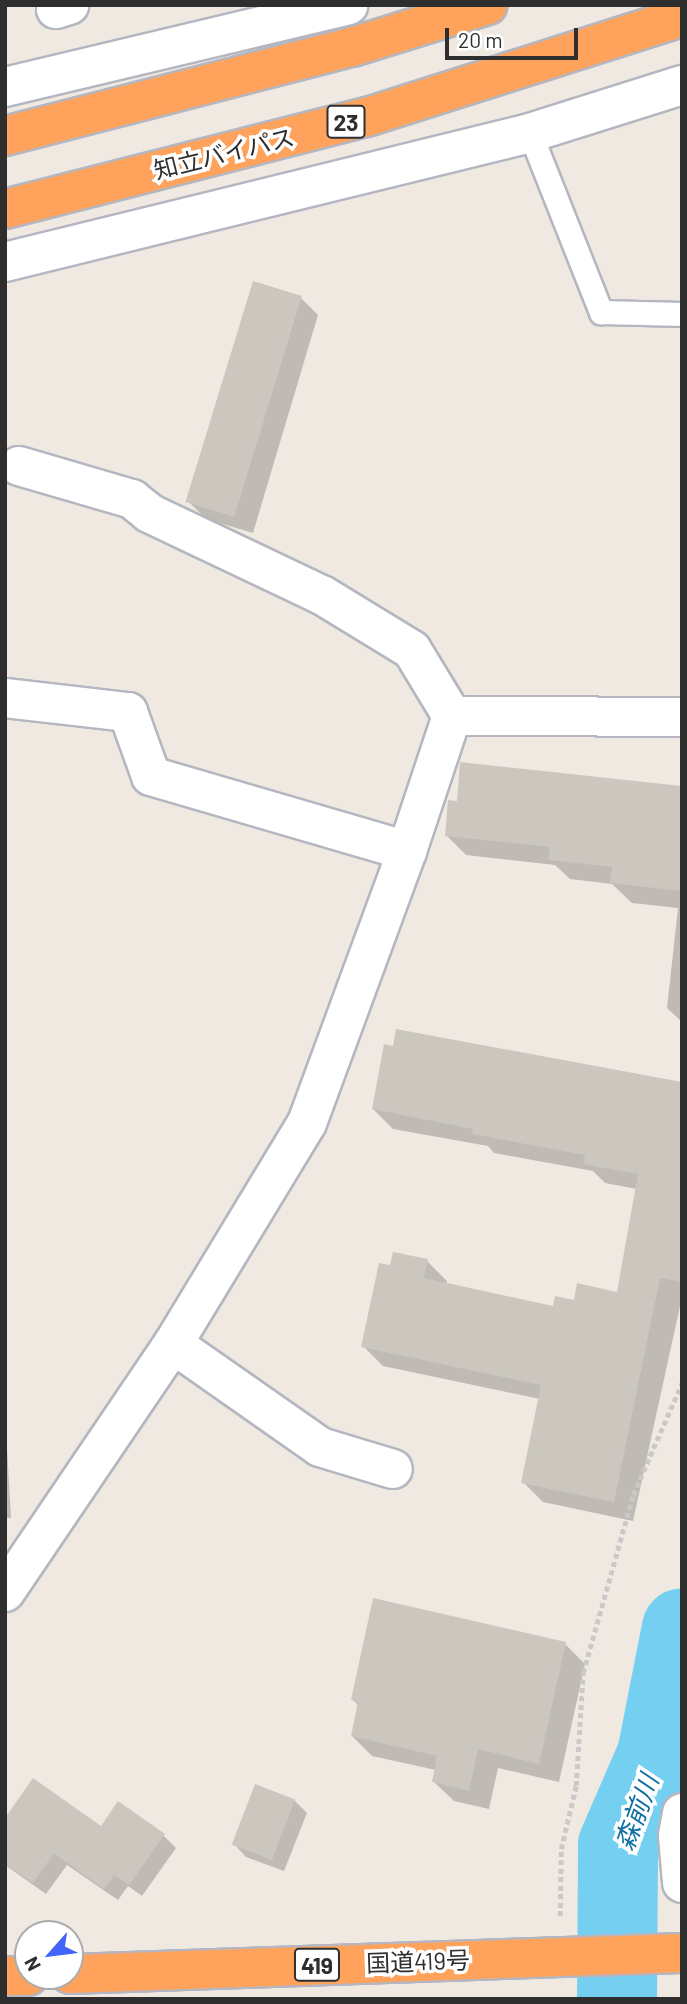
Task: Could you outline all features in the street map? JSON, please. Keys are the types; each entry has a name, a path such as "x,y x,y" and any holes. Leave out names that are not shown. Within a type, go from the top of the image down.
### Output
{"highway":[{"path":"5,136 352,47 488,5"},
{"name":"知立バイパス","path":"5,209 367,117 682,17"},
{"name":"国道419号","path":"84,1973 682,1953"}],"street":[{"path":"56,5 56,9 69,5"},
{"path":"5,87 348,5"},
{"path":"5,262 530,133 682,85"},
{"path":"5,1592 173,1344 307,1123 407,850 452,716 412,650 321,595 149,513 132,499 19,466"},
{"path":"5,698 128,712 151,776 407,850"},
{"path":"452,716 682,717"},
{"path":"173,1344 320,1447 393,1469"},
{"path":"682,1813 678,1836 682,1883"}],"lane":[{"path":"530,133 601,312 682,314"}],"path":[{"path":"562,1956 561,1849 576,1786 583,1673 633,1495 682,1383"}],"building":[{"path":"253,281 302,296 234,517 185,502"},
{"path":"460,762 682,786 682,891 610,883 612,867 548,860 550,847 445,836 448,800 457,801"},
{"path":"396,1029 682,1082 682,1282 660,1278 614,1502 521,1483 541,1385 361,1347 379,1263 390,1265 393,1252 428,1259 424,1278 553,1306 555,1296 574,1300 577,1283 617,1292 638,1174 583,1164 585,1155 472,1134 473,1129 372,1109 384,1044 393,1046"},
{"path":"373,1598 566,1642 539,1764 478,1749 469,1791 432,1782 437,1756 351,1736 358,1702 351,1700"},
{"path":"33,1778 101,1826 118,1801 165,1834 129,1885 114,1875 104,1889 54,1853 33,1883 5,1864 5,1818"},
{"path":"255,1784 295,1799 272,1860 232,1845"}],"waterway":[{"name":"森前川","path":"617,1999 618,1845 657,1755 682,1628"}]}
